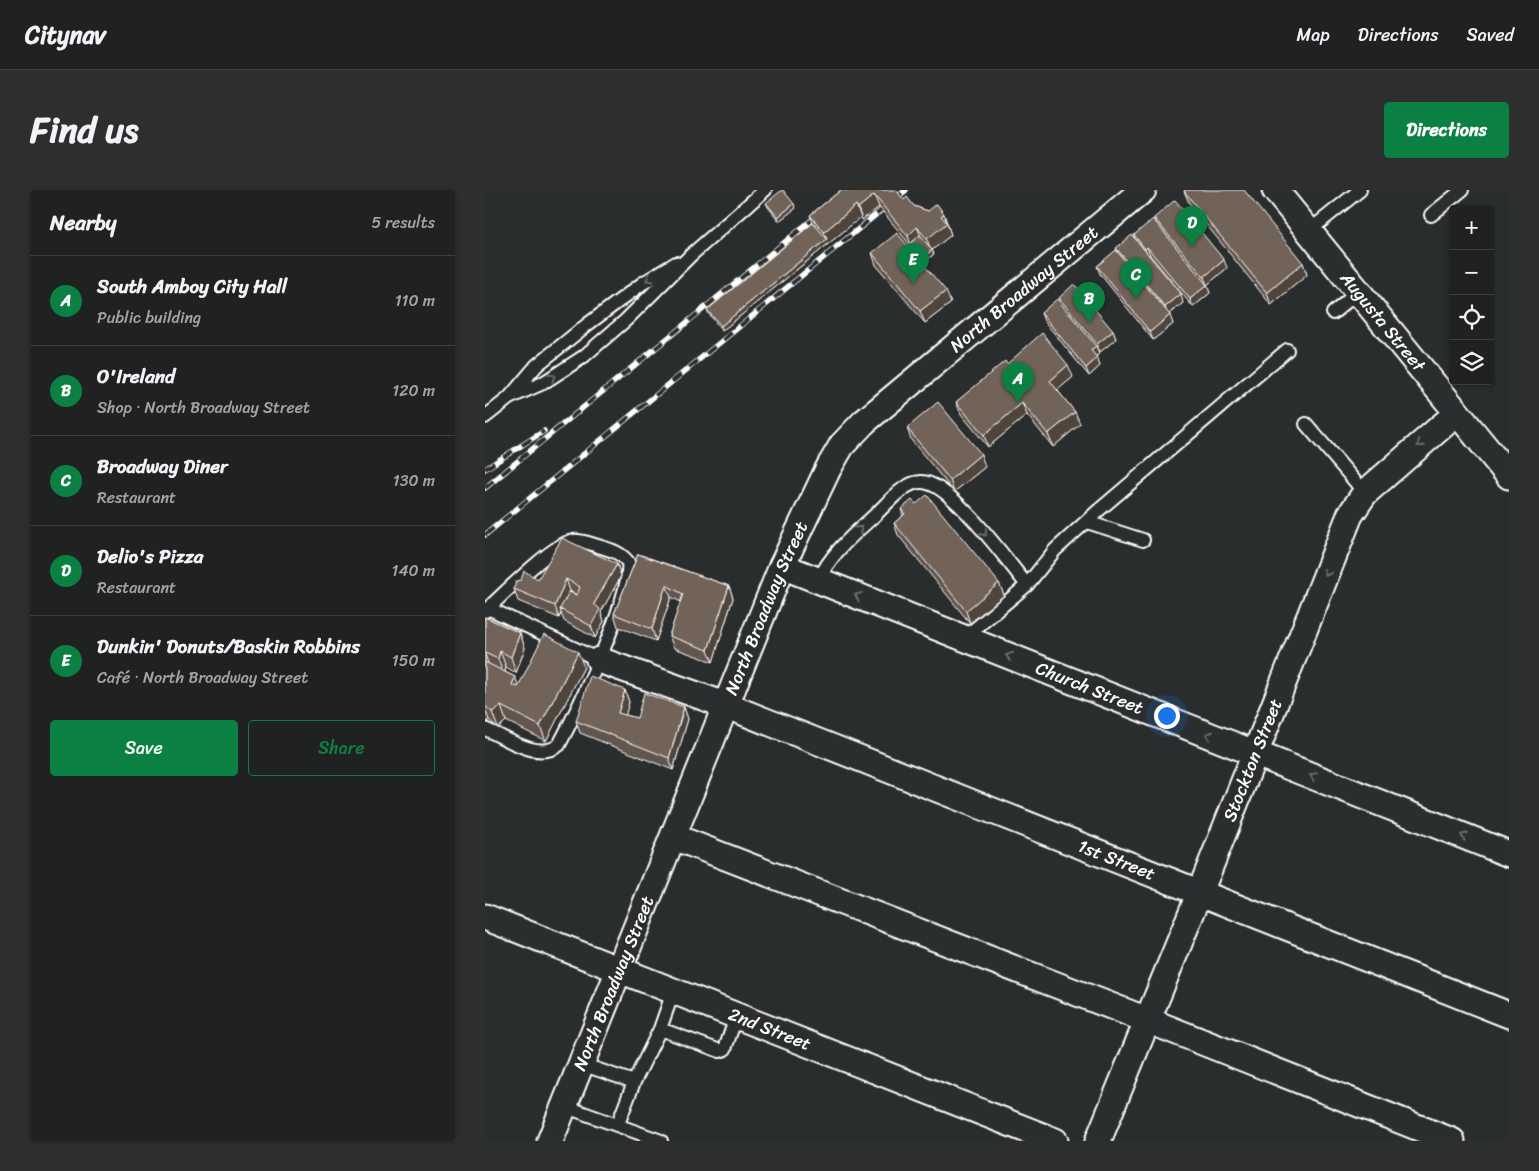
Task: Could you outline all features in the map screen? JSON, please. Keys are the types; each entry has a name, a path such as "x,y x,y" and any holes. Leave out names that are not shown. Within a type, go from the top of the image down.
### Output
{"street":[{"name":"North Broadway Street","path":"550,1141 782,566 828,469 842,445 864,422 1143,190"},
{"name":"Augusta Street","path":"1275,190 1509,476"},
{"name":"Stockton Street","path":"1098,1141 1350,516 1365,492 1457,412"},
{"name":"Church Street","path":"782,566 1509,854"},
{"name":"1st Street","path":"599,660 725,705 1509,1015"},
{"path":"674,837 1147,1020 1452,1141"},
{"name":"2nd Street","path":"485,917 1055,1141"}],"lane":[{"path":"509,398 543,383 583,357 626,320 691,255 765,190"},
{"path":"1309,231 1360,190"},
{"path":"1431,215 1462,190"},
{"path":"485,417 509,398 537,365 643,283 691,255"},
{"path":"1333,313 1358,292"},
{"path":"963,638 1027,585 1055,550 1287,350"},
{"path":"1306,424 1365,492"},
{"path":"818,580 838,550 905,487 920,482 935,484 965,510 1027,585"},
{"path":"1087,522 1143,540"},
{"path":"485,729 535,750 552,750 559,745 564,736 599,660 629,570 628,562 622,555 613,551 582,542 571,541 532,567 487,609 599,660"},
{"path":"618,1124 634,1082 660,1029 673,992"},
{"path":"660,1029 720,1051 725,1049 736,1017"},
{"path":"581,1064 634,1082"},
{"path":"564,1106 661,1141"}],"building":[{"path":"782,190 794,204 778,217 766,203"},
{"path":"841,190 896,190 904,200 907,197 914,206 928,211 937,204 944,214 941,216 947,223 927,239 917,227 908,236 874,195 858,208 856,205 824,232 810,215"},
{"path":"1185,190 1244,190 1303,263 1267,293"},
{"path":"1175,200 1224,260 1204,277 1154,218"},
{"path":"1153,219 1207,285 1190,299 1147,247 1145,249 1134,235"},
{"path":"813,223 827,239 721,326 707,310"},
{"path":"897,233 946,291 920,311 872,253"},
{"path":"920,235 932,250 923,258 910,244"},
{"path":"1132,235 1181,294 1165,307 1116,248"},
{"path":"1116,250 1170,315 1150,332 1097,266"},
{"path":"1074,284 1113,331 1097,344 1059,298"},
{"path":"1057,299 1096,346 1091,350 1097,358 1086,368 1041,313"},
{"path":"1042,333 1068,365 1050,381 1075,412 1048,434 1022,403 984,435 956,402 1005,361 1007,364"},
{"path":"938,402 981,454 950,480 907,428"},
{"path":"927,495 999,583 966,611 894,523 905,514 901,509 912,500 916,504"},
{"path":"562,538 617,564 594,604 600,609 591,626 560,609 569,592 577,595 580,587 566,579 555,606 514,589 516,581 521,580 524,571 538,579"},
{"path":"638,554 729,586 708,650 669,636 683,594 666,585 652,629 614,614"},
{"path":"485,617 520,633 511,657 500,651 498,659 485,653"},
{"path":"544,634 578,652 540,726 501,706 492,712 485,706 485,662 515,677 512,685 518,687"},
{"path":"590,676 625,690 618,713 637,718 644,693 684,707 669,758 576,721"}],"railway":[{"path":"485,535 906,190"},
{"path":"485,488 824,210"},
{"path":"485,469 544,431"}],"place":[{"name":"Delio's Pizza","path":"1192,247"},
{"name":"Dunkin' Donuts/Baskin Robbins","path":"913,284"},
{"name":"Broadway Diner","path":"1136,299"},
{"name":"O'Ireland","path":"1089,323"},
{"name":"South Amboy City Hall","path":"1018,403"}]}
